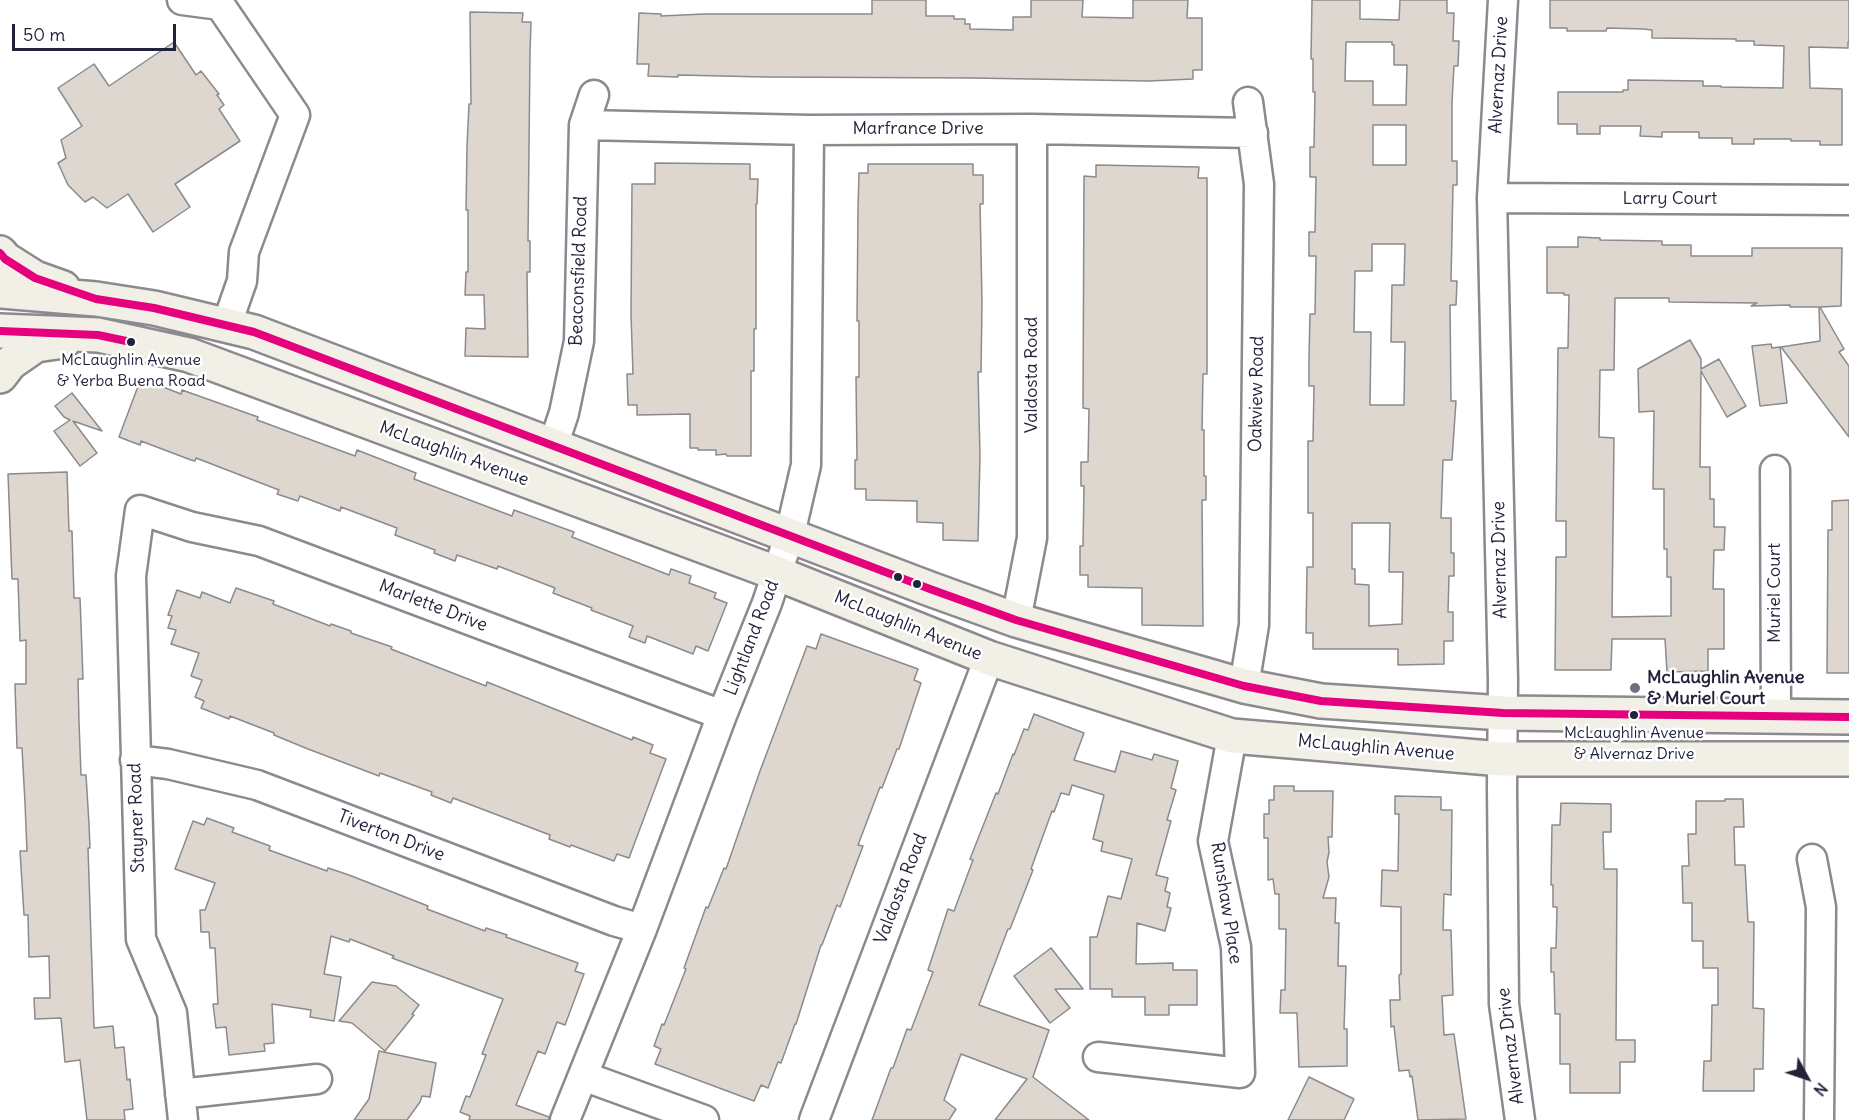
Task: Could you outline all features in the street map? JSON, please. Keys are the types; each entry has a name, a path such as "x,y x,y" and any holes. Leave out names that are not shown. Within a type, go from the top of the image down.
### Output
{"main road":[{"path":"0,253 5,259 35,278 96,299"},
{"path":"0,291 96,299 154,308 254,332 1016,620 1244,686 1321,701 1503,713 1849,717"},
{"name":"McLaughlin Avenue","path":"0,331 98,335 189,355 776,573 989,658 1232,736 1502,759 1849,759"},
{"path":"0,376 10,363 36,345 98,335"}],"street":[{"path":"182,0 220,5 295,115 244,252 242,280 226,324"},
{"name":"Alvernaz Drive","path":"1503,0 1492,198 1503,680 1504,1004 1520,1120"},
{"name":"Beaconsfield Road","path":"553,446 564,413 579,341 584,125 594,95"},
{"name":"Oakview Road","path":"1244,686 1254,626 1259,184 1248,102"},
{"name":"Marfrance Drive","path":"584,125 809,130 1032,129 1253,133"},
{"name":"Valdosta Road","path":"1016,620 1032,538 1032,129"},
{"name":"Lightland Road","path":"565,1120 642,929 722,715 767,603 790,534 806,465 809,130"},
{"name":"Larry Court","path":"1492,198 1849,200"},
{"name":"Muriel Court","path":"1775,470 1776,717"},
{"name":"Marlette Drive","path":"140,510 192,527 260,541 722,715"},
{"name":"Stayner Road","path":"140,510 131,576 141,939 172,1013 181,1107"},
{"name":"Valdosta Road","path":"814,1120 989,658"},
{"name":"Runshaw Place","path":"1098,1057 1240,1072 1236,947 1213,842 1232,736"},
{"name":"Tiverton Drive","path":"135,760 168,764 257,785 614,921 642,929"},
{"path":"1812,859 1821,907 1819,1120"},
{"path":"583,1076 704,1120"},
{"path":"181,1107 317,1079"}],"building":[{"path":"872,0 926,0 926,16 954,16 954,19 965,19 965,24 970,24 970,29 1013,30 1013,17 1031,17 1031,0 1083,0 1082,17 1133,18 1133,0 1188,0 1187,18 1202,18 1202,70 1193,70 1193,79 1149,81 678,75 678,77 648,76 649,64 637,64 639,13 661,14 661,16 872,14"},
{"path":"1312,0 1360,0 1360,19 1399,20 1400,0 1447,0 1447,13 1454,13 1453,41 1459,41 1458,66 1454,66 1452,102 1452,161 1457,161 1457,185 1453,185 1451,281 1457,281 1456,305 1450,305 1451,401 1456,401 1452,460 1443,460 1441,518 1451,518 1451,553 1454,553 1454,576 1449,576 1448,612 1453,612 1453,641 1444,641 1444,664 1398,665 1398,649 1313,649 1313,633 1306,633 1307,567 1313,567 1313,513 1308,513 1308,441 1313,441 1314,386 1309,386 1309,357 1310,314 1315,314 1316,256 1309,256 1309,232 1315,232 1316,177 1310,177 1310,147 1314,147 1315,92 1313,92 1313,59 1311,59","holes":["1346,42 1392,42 1394,65 1407,65 1406,105 1373,105 1373,81 1345,81","1373,125 1406,125 1406,165 1373,165","1372,244 1405,244 1404,285 1392,285 1391,342 1405,342 1404,405 1370,405 1371,332 1354,332 1355,271 1372,271","1352,523 1390,523 1389,572 1403,572 1402,624 1369,626 1369,585 1355,584 1355,569 1352,569"]},
{"path":"1550,0 1849,0 1848,48 1809,47 1810,88 1842,89 1842,145 1820,145 1820,141 1791,141 1791,139 1754,139 1754,144 1732,144 1732,138 1699,138 1699,132 1662,132 1662,137 1640,136 1641,126 1600,126 1600,134 1577,134 1577,124 1558,124 1558,92 1623,92 1623,90 1628,90 1628,80 1703,81 1703,86 1783,88 1784,46 1754,45 1754,41 1736,41 1736,39 1652,38 1652,30 1644,29 1607,28 1606,31 1567,31 1567,28 1550,28"},
{"path":"470,12 523,13 522,22 531,22 528,357 465,356 466,328 485,329 484,295 465,295 466,272 468,272 467,147 469,104 471,104"},
{"path":"174,42 196,75 201,71 219,94 217,95 224,105 219,109 240,141 175,184 190,207 153,232 128,194 107,208 93,197 85,202 68,185 58,163 66,158 61,140 82,126 58,88 94,64 109,86"},
{"path":"655,163 750,164 750,179 758,179 756,329 754,329 754,371 751,371 751,456 716,455 716,450 690,448 690,414 637,415 637,405 628,405 627,374 633,374 632,184 655,184"},
{"path":"868,164 973,164 973,175 983,175 983,204 980,204 982,302 981,372 978,372 980,456 978,541 943,540 943,523 917,522 917,501 866,500 866,489 855,489 856,377 859,377 859,321 857,321 859,173 868,173"},
{"path":"1096,165 1199,167 1198,178 1207,178 1207,374 1203,374 1202,430 1204,430 1204,476 1206,476 1206,500 1202,500 1203,626 1142,625 1142,588 1088,587 1088,575 1080,575 1084,486 1081,486 1081,462 1088,462 1089,409 1083,408 1084,176 1096,177"},
{"path":"1578,237 1600,238 1600,240 1662,241 1662,245 1691,245 1691,256 1752,256 1752,248 1842,248 1841,306 1820,307 1844,349 1839,352 1849,366 1849,437 1781,347 1820,341 1819,307 1751,306 1757,303 1669,302 1669,298 1615,298 1614,370 1600,370 1599,437 1614,438 1612,617 1671,616 1671,577 1667,577 1667,549 1664,549 1664,489 1653,489 1654,411 1639,412 1638,369 1690,340 1701,359 1701,369 1719,359 1746,406 1727,417 1701,371 1700,467 1710,467 1710,499 1714,499 1714,527 1725,527 1724,550 1714,550 1713,589 1724,589 1724,649 1708,649 1708,671 1667,672 1665,639 1612,639 1611,670 1555,670 1556,557 1566,557 1566,521 1556,521 1558,348 1568,348 1569,295 1547,293 1547,247 1578,247"},
{"path":"1771,344 1772,348 1780,347 1787,403 1760,406 1752,346"},
{"path":"140,381 181,394 182,390 258,417 257,420 355,456 357,450 416,473 414,479 512,516 514,510 574,532 572,537 669,575 671,569 691,576 689,583 716,593 714,598 727,603 708,651 696,646 693,654 647,636 645,643 629,637 633,626 553,593 555,588 498,566 497,569 457,555 455,561 434,553 435,550 395,535 397,528 341,507 340,511 300,496 298,501 277,494 279,490 196,458 195,461 191,460 141,441 140,445 119,437"},
{"path":"72,393 102,431 73,421 97,453 80,466 54,431 70,420 64,417 55,406"},
{"path":"67,472 74,598 80,598 83,679 78,679 79,722 81,775 86,775 89,824 94,1028 113,1026 115,1048 124,1047 133,1109 124,1110 125,1120 87,1120 80,1060 65,1062 61,1018 35,1019 34,998 50,998 49,956 29,957 28,915 24,915 20,851 27,851 22,748 17,748 15,684 26,684 26,640 20,641 18,579 12,579 8,474"},
{"path":"1849,500 1849,673 1827,673 1828,530 1832,530 1832,501"},
{"path":"236,588 274,601 273,604 330,626 331,624 392,647 391,649 486,686 487,682 632,740 633,737 653,745 650,753 666,759 629,858 617,854 614,861 571,845 570,847 549,839 550,835 453,798 451,803 431,795 432,792 380,773 379,776 230,716 229,719 201,708 204,701 195,697 202,680 191,676 199,653 171,644 176,630 168,628 172,616 168,615 177,590 200,598 202,592 230,603"},
{"path":"821,634 918,669 914,680 921,683 899,749 897,749 882,788 880,787 858,845 863,846 840,907 837,905 821,945 781,1063 778,1062 768,1088 761,1085 754,1101 655,1064 661,1049 654,1046 686,969 684,968 706,907 708,908 724,868 726,869 807,646 816,649"},
{"path":"1034,714 1084,733 1074,760 1115,772 1121,751 1152,760 1154,754 1178,761 1171,788 1176,790 1167,820 1171,821 1156,875 1168,878 1165,891 1170,893 1167,907 1171,908 1165,931 1137,923 1136,964 1173,963 1173,970 1197,970 1197,1005 1169,1005 1169,1015 1145,1015 1145,997 1112,997 1112,989 1090,989 1090,937 1097,937 1108,896 1121,899 1132,859 1101,851 1103,842 1093,839 1104,795 1072,785 1069,795 1061,793 1054,812 1052,811 1031,869 1033,870 979,1005 1049,1030 1033,1077 1089,1120 995,1120 1027,1079 961,1054 944,1100 956,1109 949,1120 872,1120 907,1029 911,1030 933,972 928,970 948,909 954,911 973,860 970,859 996,793 998,794 1024,729 1028,730"},
{"path":"1274,786 1294,786 1294,791 1333,791 1332,837 1328,837 1329,877 1323,898 1336,898 1335,923 1339,923 1338,966 1346,966 1344,1029 1347,1029 1347,1066 1299,1067 1297,1013 1280,1013 1281,990 1285,990 1286,929 1279,929 1279,894 1275,894 1273,879 1268,880 1268,838 1264,838 1264,814 1269,814 1269,800 1274,800"},
{"path":"1395,796 1441,797 1441,810 1452,810 1451,895 1444,894 1443,930 1451,930 1453,995 1442,996 1444,1035 1454,1034 1466,1119 1418,1120 1412,1076 1410,1077 1409,1070 1399,1071 1394,1026 1391,1027 1390,1000 1400,1000 1401,907 1381,906 1382,870 1398,871 1399,814 1395,814"},
{"path":"1725,799 1743,799 1744,827 1734,827 1735,865 1745,865 1748,922 1754,922 1753,1008 1764,1009 1763,1069 1754,1069 1754,1091 1703,1091 1704,1061 1711,1061 1712,1005 1718,1005 1718,968 1703,968 1703,941 1692,941 1692,903 1683,903 1682,866 1689,866 1688,834 1696,834 1696,801 1725,801"},
{"path":"1561,803 1611,804 1611,832 1603,832 1604,869 1617,869 1616,1040 1635,1040 1635,1062 1620,1062 1620,1093 1570,1093 1570,1064 1560,1064 1560,1014 1555,1014 1554,972 1551,972 1551,948 1556,948 1557,907 1553,907 1553,885 1551,885 1552,825 1560,825"},
{"path":"207,818 234,828 232,832 270,846 269,850 327,871 328,868 349,875 428,906 427,909 485,931 486,928 507,935 506,937 578,963 575,971 584,974 565,1025 557,1022 545,1054 538,1051 516,1105 549,1117 549,1120 469,1120 470,1116 460,1112 466,1096 470,1097 486,1055 482,1054 503,999 392,958 394,956 350,939 349,942 331,936 324,974 341,977 334,1021 310,1017 311,1010 272,1004 274,1043 264,1044 265,1051 229,1055 226,1027 216,1028 213,1004 218,1004 215,948 210,948 209,932 201,932 200,910 205,910 215,883 175,869 193,821 204,825"},
{"path":"1051,948 1083,989 1055,989 1070,1008 1050,1023 1014,976"},
{"path":"372,982 396,986 419,1005 412,1014 414,1015 385,1051 352,1023 339,1021"},
{"path":"379,1051 436,1063 430,1097 422,1096 407,1120 354,1120 369,1099"},
{"path":"1309,1077 1354,1099 1344,1120 1288,1120"}],"transit line":[{"path":"0,253 5,259 35,278 96,299 154,308 254,332 1016,620 1244,686 1321,701 1503,713 1849,717"},
{"path":"0,331 98,335 131,342"}],"place":[{"name":"McLaughlin Avenue & Yerba Buena Road","path":"131,342"},
{"name":"McLaughlin Avenue & Muriel Court","path":"1635,688"},
{"name":"McLaughlin Avenue & Alvernaz Drive","path":"1634,715"}]}
